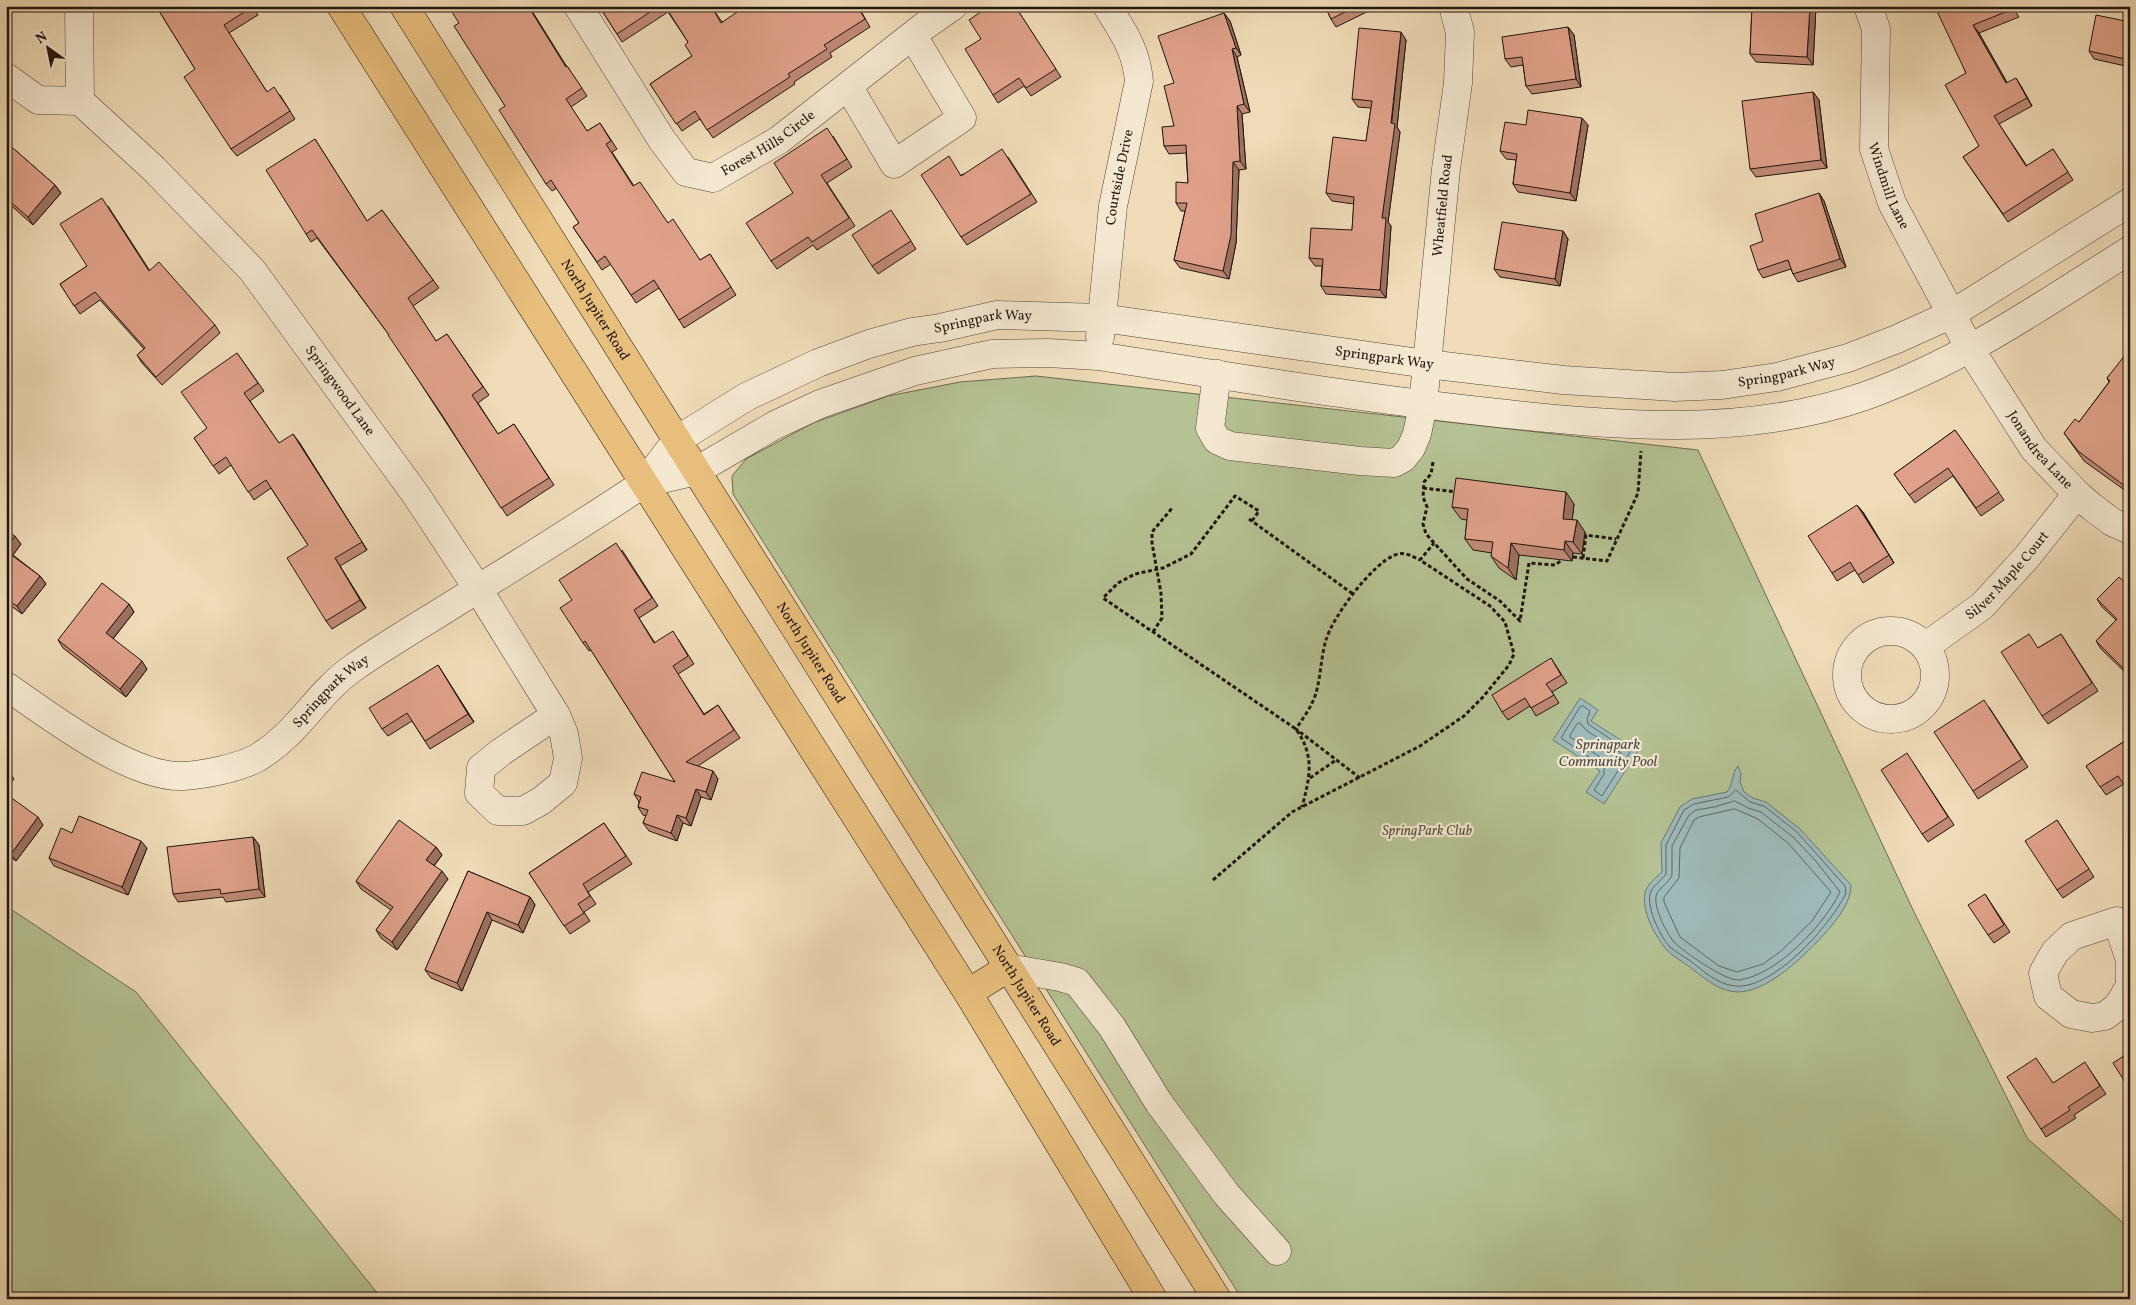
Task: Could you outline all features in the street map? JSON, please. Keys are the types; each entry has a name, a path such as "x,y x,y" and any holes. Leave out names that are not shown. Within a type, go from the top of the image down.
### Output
{"main road":[{"path":"341,6 968,993 1153,1299"},
{"name":"North Jupiter Road","path":"404,6 1217,1299"},
{"path":"968,993 1008,968"}],"street":[{"path":"6,77 38,100 80,101 79,6"},
{"name":"Forest Hills Circle","path":"578,6 662,140 686,172 713,178 779,140 953,6"},
{"name":"Courtside Drive","path":"1098,356 1114,206 1139,81 1137,62 1130,42 1107,6"},
{"name":"Wheatfield Road","path":"1217,374 1210,428 1218,440 1230,446 1360,461 1394,463 1403,458 1411,448 1417,434 1423,405 1446,169 1458,83 1460,32 1453,6"},
{"name":"Windmill Lane","path":"1868,6 1876,29 1874,149 1892,203 1970,349"},
{"path":"848,86 894,164 962,118 913,36"},
{"name":"Springwood Lane","path":"80,101 154,168 252,270 416,495 478,589 556,715"},
{"name":"Springpark Way","path":"644,483 677,440 746,397 818,363 869,344 912,332 940,328 996,315 1102,318 1427,364 1563,380 1675,387 1722,385 1777,377 1848,358 1897,339 1952,314 2130,202"},
{"name":"Springpark Way","path":"6,686 120,760 140,767 182,776 220,770 254,759 277,745 351,669 644,483 696,470 775,425 820,404 915,372 992,354 1048,353 1098,356 1423,405 1582,421 1638,424 1740,423 1802,413 1862,396 1915,376 1970,349 2130,250"},
{"name":"Jonandrea Lane","path":"1970,349 2034,448 2076,494 2112,522 2130,530"},
{"name":"Silver Maple Court","path":"1926,646 1982,606 2026,558 2076,494"},
{"path":"2130,981 2130,960 2123,917 2072,936 2055,952 2043,973 2048,996 2071,1014 2092,1018 2105,1016 2118,1006 2130,986"},
{"path":"1008,968 1060,977 1077,982 1112,1027 1159,1103 1227,1195 1277,1252"}],"path":[{"path":"1573,557 1607,561 1638,494 1641,451"},
{"path":"1434,456 1431,474 1424,482 1423,488 1426,507 1423,524 1426,534 1468,579 1500,602 1520,621 1529,563 1555,565 1562,560"},
{"path":"1423,488 1464,493"},
{"path":"1353,594 1250,520 1259,511 1235,496 1191,554 1178,562 1156,570 1135,574 1118,583 1103,598 1296,729 1360,778"},
{"path":"1153,632 1162,618 1161,593 1156,570 1152,532 1173,507"},
{"path":"1583,558 1586,535 1616,539"},
{"path":"1420,560 1434,542"},
{"path":"1213,880 1292,812 1420,746 1464,716 1483,697 1509,665 1514,654 1505,622 1490,606 1420,560 1404,553 1395,555 1380,565 1353,594 1337,616 1326,638 1313,702 1296,729"},
{"path":"1296,729 1306,744 1310,779 1302,808"},
{"path":"1310,779 1336,760"}],"green space":[{"name":"SpringPark Club","path":"1036,376 1698,450 1914,912 2027,1138 2130,1229 2130,1299 1242,1299 733,494 732,476 746,459 813,423 888,396 960,382"},
{"path":"6,906 136,992 382,1299 6,1299"}],"water":[{"name":"Springpark Community Pool","path":"1580,698 1598,710 1591,721 1638,751 1604,804 1586,792 1600,771 1553,740"},
{"path":"1738,766 1741,774 1740,782 1744,792 1753,798 1766,802 1800,829 1851,885 1848,901 1844,909 1822,937 1800,959 1770,982 1748,991 1737,992 1723,989 1710,982 1668,951 1650,922 1644,900 1648,887 1662,872 1661,843 1680,807 1692,799 1727,792"}],"building":[{"path":"156,6 252,6 224,25 267,92 274,87 290,111 231,149 184,77 195,69"},
{"path":"448,6 477,6 479,9 484,6 528,6 566,67 582,88 566,99 587,131 600,123 611,141 606,144 633,186 640,182 668,223 673,219 700,260 710,254 731,287 679,320 654,280 631,295 605,256 597,262 573,227 579,223 551,180 546,184 499,110 505,106 454,26 459,23"},
{"path":"599,6 659,6 617,34"},
{"path":"665,6 711,6 721,23 746,6 857,6 865,19 824,45 827,49 788,74 790,77 707,130 695,111 676,124 650,84 692,56 685,45 688,42"},
{"path":"989,6 1015,6 1056,69 1026,88 1019,78 993,95 965,49 981,39 969,20"},
{"path":"1325,6 1357,6 1331,19"},
{"path":"1752,6 1810,6 1807,57 1750,54"},
{"path":"1939,6 2011,6 2013,9 1973,25 2006,83 2016,78 2027,98 1994,116 2026,166 2053,149 2068,172 2003,214 1963,157 1979,146 1945,85 1966,73 1936,9"},
{"path":"1224,13 1236,48 1232,49 1244,104 1237,106 1240,161 1233,162 1231,235 1223,271 1174,260 1187,203 1176,203 1176,182 1188,183 1186,145 1164,146 1162,127 1174,126 1164,86 1174,83 1158,36"},
{"path":"2096,15 2130,22 2130,60 2089,51"},
{"path":"1568,27 1576,79 1526,86 1522,57 1505,59 1502,37"},
{"path":"1359,28 1401,32 1391,123 1395,124 1382,218 1386,218 1380,290 1321,286 1323,259 1309,258 1311,228 1352,230 1354,197 1326,193 1333,137 1366,141 1372,101 1352,99"},
{"path":"1813,92 1821,160 1750,169 1742,101"},
{"path":"1528,110 1582,118 1570,193 1513,184 1517,154 1500,151 1505,122 1526,125"},
{"path":"827,128 847,159 821,175 849,218 812,242 808,237 771,261 746,223 793,193 774,163"},
{"path":"315,139 367,221 382,210 433,280 408,298 436,341 447,334 483,387 472,395 498,434 514,424 549,478 501,508 389,335 312,230 306,234 266,170"},
{"path":"6,142 55,185 28,217 6,198"},
{"path":"1002,149 1031,194 961,237 921,175 949,156 961,176"},
{"path":"1819,193 1840,259 1793,274 1788,260 1758,270 1750,246 1763,241 1755,214"},
{"path":"102,198 149,271 159,262 215,325 156,377 137,355 145,348 95,292 74,306 60,284 87,266 60,224"},
{"path":"891,210 911,241 872,266 852,235"},
{"path":"1502,222 1563,231 1555,279 1494,269"},
{"path":"2129,350 2130,490 2078,451 2064,433 2075,419 2079,422 2110,381 2107,378"},
{"path":"237,353 258,383 244,393 279,443 293,434 362,542 335,558 360,600 326,621 287,558 308,545 266,480 248,492 226,457 213,466 194,438 207,428 181,392"},
{"path":"1955,430 1999,492 1976,508 1948,468 1909,495 1894,474"},
{"path":"1456,478 1566,492 1563,519 1577,520 1573,542 1565,541 1564,550 1511,543 1508,568 1491,556 1493,542 1465,539 1468,509 1452,507"},
{"path":"1857,505 1889,555 1858,575 1850,562 1832,573 1808,536"},
{"path":"6,530 15,536 6,549"},
{"path":"616,543 652,598 634,610 654,643 673,631 688,656 673,666 704,715 718,705 734,730 686,762 713,771 706,792 696,789 686,818 677,815 671,833 643,823 648,810 638,807 641,797 634,794 642,772 675,782 585,641 583,643 560,608 572,600 559,580"},
{"path":"6,551 40,576 17,606 6,599"},
{"path":"2119,577 2130,587 2130,663 2124,669 2096,641 2117,619 2097,599"},
{"path":"102,583 129,604 106,633 142,661 120,689 58,640"},
{"path":"2029,634 2038,648 2061,634 2092,683 2042,716 2001,652"},
{"path":"1551,658 1561,675 1546,684 1554,695 1531,708 1525,698 1502,712 1492,695"},
{"path":"438,665 468,714 425,741 407,713 382,729 369,708"},
{"path":"1984,700 2022,759 1973,791 1934,732"},
{"path":"2128,739 2130,742 2130,793 2118,776 2100,787 2086,766"},
{"path":"1907,753 1948,817 1922,834 1881,770"},
{"path":"6,794 38,817 11,854 6,850"},
{"path":"79,816 141,841 122,887 49,858 61,828 72,833"},
{"path":"399,820 436,847 426,860 442,871 392,942 376,930 393,907 356,881"},
{"path":"2057,820 2089,869 2057,890 2025,841"},
{"path":"604,823 626,856 583,884 590,896 578,904 584,913 564,926 529,873"},
{"path":"253,837 259,889 221,894 220,889 173,894 167,847"},
{"path":"468,871 530,897 518,925 487,912 457,983 425,970"},
{"path":"1985,894 2004,925 1988,935 1968,905"},
{"path":"2130,1052 2130,1090 2113,1063"},
{"path":"2036,1058 2053,1083 2085,1062 2100,1086 2068,1107 2070,1110 2041,1129 2007,1077"}]}
